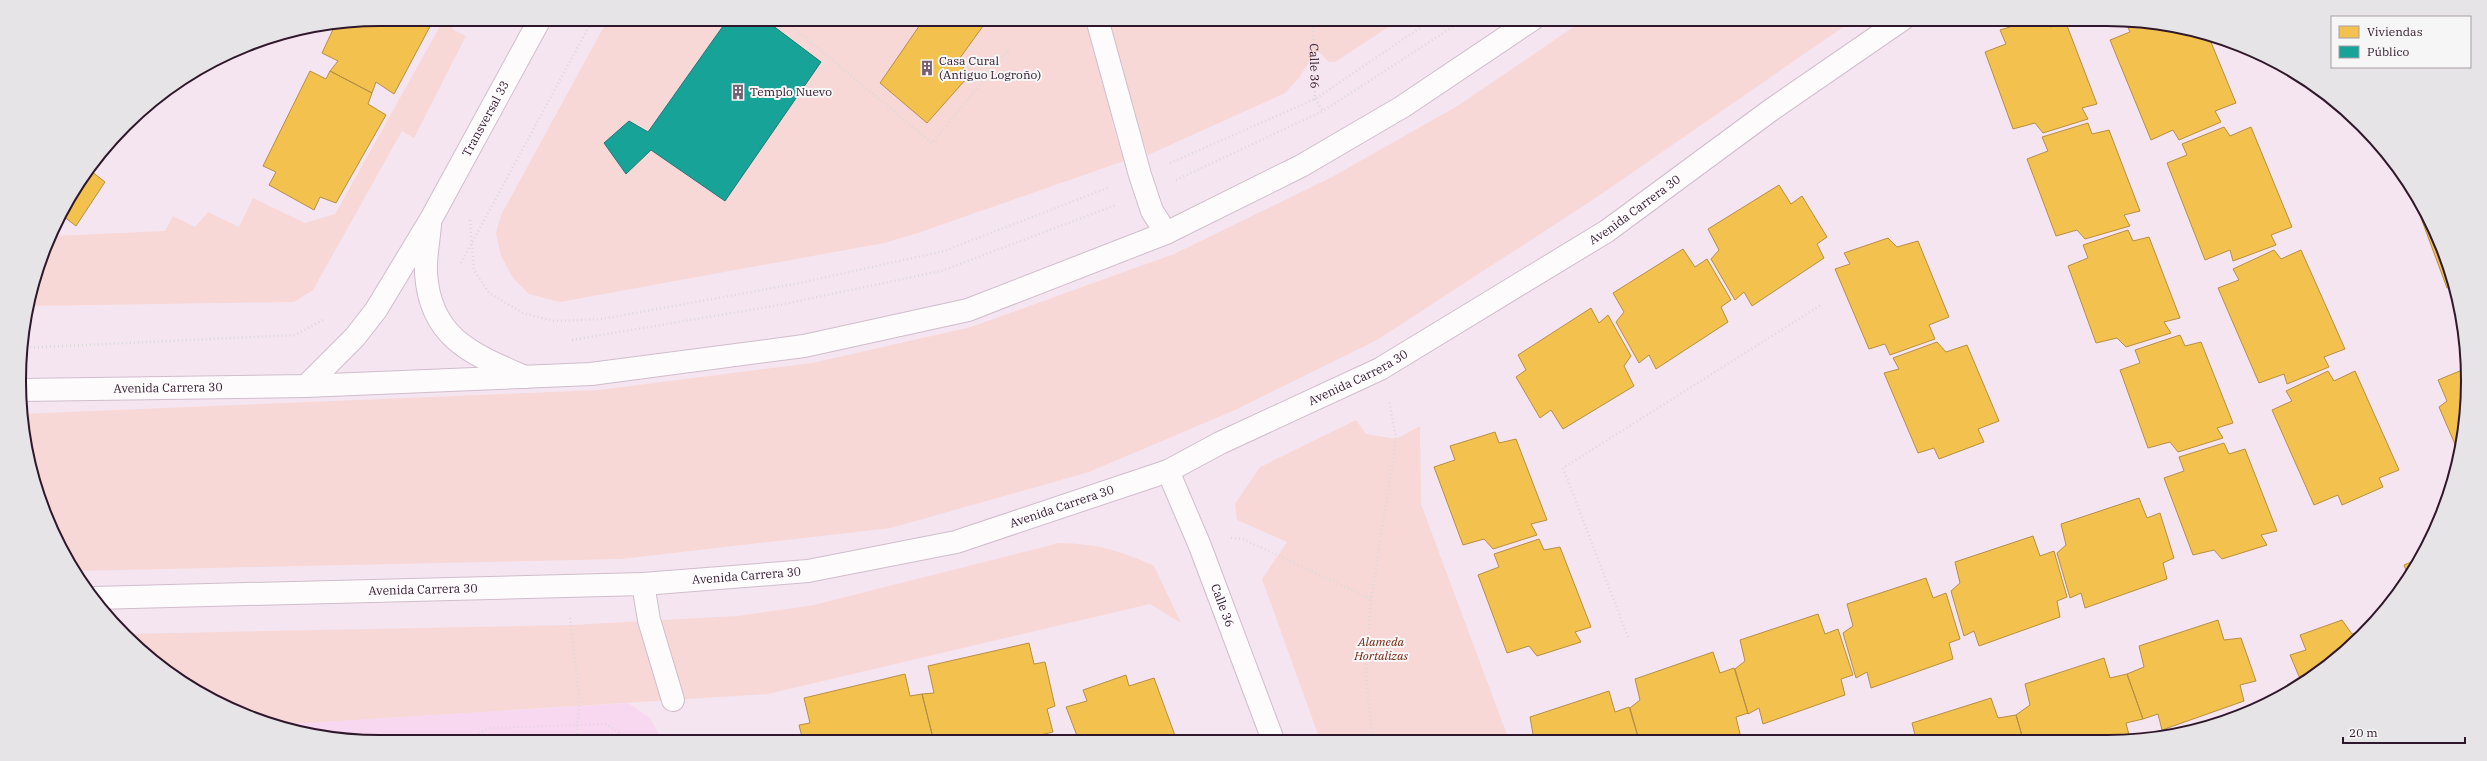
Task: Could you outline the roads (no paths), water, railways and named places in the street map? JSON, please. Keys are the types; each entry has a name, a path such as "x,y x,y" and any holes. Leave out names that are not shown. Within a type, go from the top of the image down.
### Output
{"main road":[{"name":"Transversal 33","path":"306,386 355,337 376,310 431,219 536,26"},
{"path":"1099,26 1152,211 1166,233"},
{"name":"Avenida Carrera 30","path":"26,390 306,386 591,374 804,346 968,310 1166,233 1301,166 1402,107 1523,26"},
{"name":"Avenida Carrera 30","path":"101,598 643,584 808,571 956,542 1168,471 1220,443 1380,369 1607,231 1771,110 1893,26"},
{"name":"Transversal 33","path":"431,219 426,272 434,313 444,329 462,345 481,358 525,377"},
{"name":"Calle 36","path":"1168,471 1200,546 1271,735"},
{"path":"643,584 648,620 673,700"}],"place":[{"name":"Casa Cural (Antiguo Logroño)","path":"927,68"},
{"name":"Templo Nuevo","path":"738,92"}],"park label":[{"name":"Alameda Hortalizas","path":"1381,649"}]}
